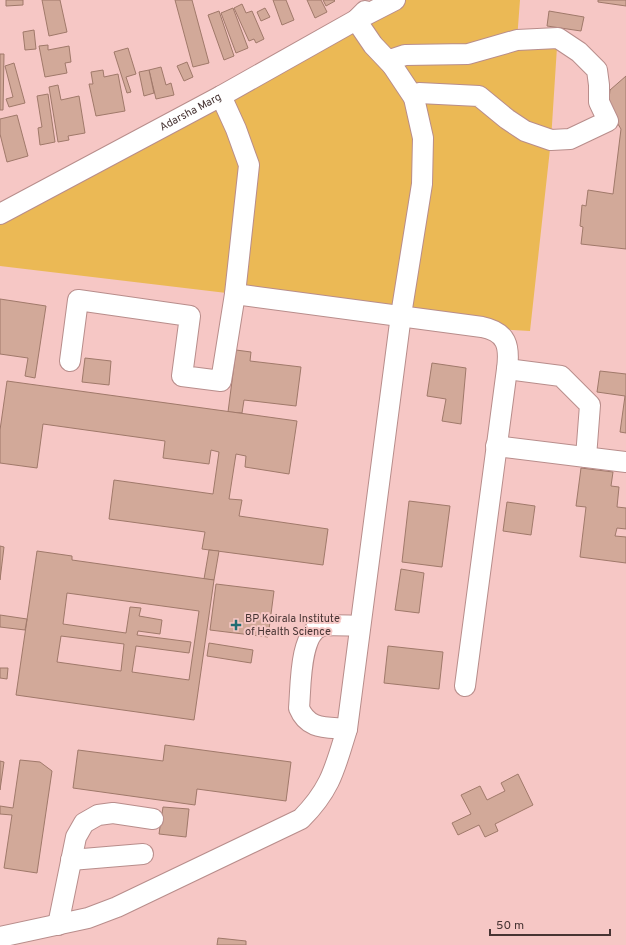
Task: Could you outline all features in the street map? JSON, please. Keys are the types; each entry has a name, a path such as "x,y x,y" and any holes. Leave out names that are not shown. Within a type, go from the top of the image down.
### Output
{"street":[{"name":"Adarsha Marg","path":"0,214 221,96 356,20 374,0"},
{"path":"0,937 88,918 117,907 301,819 316,804 331,779 347,729 401,315 422,184 423,138 414,98 392,65 373,45 356,20 395,0"},
{"path":"392,65 390,60 405,55 468,54 517,40 558,38 579,52 597,70 600,85 599,102 608,121 570,139 551,140 525,131 507,119 479,96 419,93 414,98"},
{"path":"70,361 78,300 190,316 182,376 221,381 235,294 249,165 236,129 221,96"},
{"path":"235,294 401,315 492,329 507,345 509,351 507,369 465,686"},
{"path":"507,369 561,376 590,405 586,457"},
{"path":"496,446 626,462"},
{"path":"347,729 313,725 303,717 299,708 305,644 312,633 322,626 360,626"},
{"path":"58,925 76,837 84,823 93,818 113,813 153,819"},
{"path":"71,860 143,854"}],"shaded area":[{"path":"395,0 520,0 517,40 557,47 551,140 530,331 492,329 235,294 0,266 0,214"}],"building":[{"path":"6,0 23,0 23,5 6,6"},
{"path":"42,0 60,0 67,32 49,36"},
{"path":"175,0 192,0 209,63 193,67"},
{"path":"273,0 286,0 294,20 282,25"},
{"path":"307,0 321,0 327,12 315,18"},
{"path":"323,0 334,0 335,1 326,6"},
{"path":"598,0 626,0 626,6 598,2"},
{"path":"242,4 246,13 252,11 264,39 256,43 254,39 249,41 234,8"},
{"path":"233,8 248,48 236,53 221,13"},
{"path":"265,8 270,17 261,21 257,12"},
{"path":"219,11 234,56 224,60 208,15"},
{"path":"549,11 584,17 581,31 547,26"},
{"path":"34,30 36,49 25,50 23,32"},
{"path":"48,45 48,50 69,46 71,62 65,63 67,73 45,77 39,46"},
{"path":"128,48 136,74 126,77 131,92 127,93 114,52"},
{"path":"0,54 4,54 3,110 0,110"},
{"path":"187,62 193,77 184,81 177,66"},
{"path":"14,63 25,103 9,107 6,99 13,97 5,66"},
{"path":"161,67 166,85 171,83 174,95 156,99 149,70"},
{"path":"103,70 104,77 118,74 125,111 96,116 89,84 93,84 91,72"},
{"path":"149,70 154,93 144,96 139,72"},
{"path":"626,76 626,249 581,244 583,227 580,226 582,205 586,206 588,190 613,194 621,129 608,108 610,90"},
{"path":"58,85 61,100 79,96 85,133 68,136 69,140 58,142 49,87"},
{"path":"48,94 55,142 40,145 38,128 42,127 37,96"},
{"path":"17,115 28,156 7,162 0,134 0,119"},
{"path":"0,299 46,306 35,378 25,376 28,358 0,354"},
{"path":"236,350 251,352 250,361 301,367 296,406 244,400 242,413 228,412"},
{"path":"85,358 111,361 109,385 82,382"},
{"path":"432,363 466,368 461,424 442,421 446,399 427,396"},
{"path":"600,371 626,374 626,433 620,432 625,396 597,392"},
{"path":"7,381 297,421 289,474 245,467 246,456 236,454 229,499 242,500 239,516 328,529 323,565 202,549 205,532 109,519 114,480 213,494 219,452 211,450 209,464 163,458 165,441 43,424 37,468 0,463 0,430"},
{"path":"581,468 613,472 611,486 619,487 617,507 626,508 626,529 617,528 615,536 626,537 626,563 580,557 586,507 576,506"},
{"path":"409,501 450,506 442,567 402,562"},
{"path":"507,502 535,506 531,535 503,531"},
{"path":"0,546 4,547 0,580"},
{"path":"209,550 219,551 214,580 204,579"},
{"path":"37,551 72,556 72,560 214,580 194,720 16,695","holes":["67,593 199,611 189,680 132,672 136,646 189,653 191,642 137,635 138,631 160,634 162,620 139,616 141,608 130,607 126,633 63,624","61,636 124,644 121,671 57,662"]},
{"path":"401,569 424,573 419,613 395,610"},
{"path":"216,584 274,591 268,637 210,630"},
{"path":"0,615 27,619 25,630 0,627"},
{"path":"209,643 253,650 251,663 207,656"},
{"path":"388,646 443,652 439,689 384,683"},
{"path":"0,668 8,668 7,679 0,678"},
{"path":"165,745 291,762 286,801 197,789 195,805 73,788 78,750 163,761"},
{"path":"20,760 40,762 52,771 37,873 4,868 12,815 0,814 0,806 13,808"},
{"path":"0,761 4,762 0,790"},
{"path":"518,774 533,805 495,824 498,831 485,837 479,825 458,835 452,823 471,814 461,795 480,786 487,800 505,791 501,783"},
{"path":"163,807 189,809 186,837 159,834"},
{"path":"218,938 246,941 246,945 217,945"}],"place":[{"name":"BP Koirala Institute of Health Science","path":"236,625"}]}
